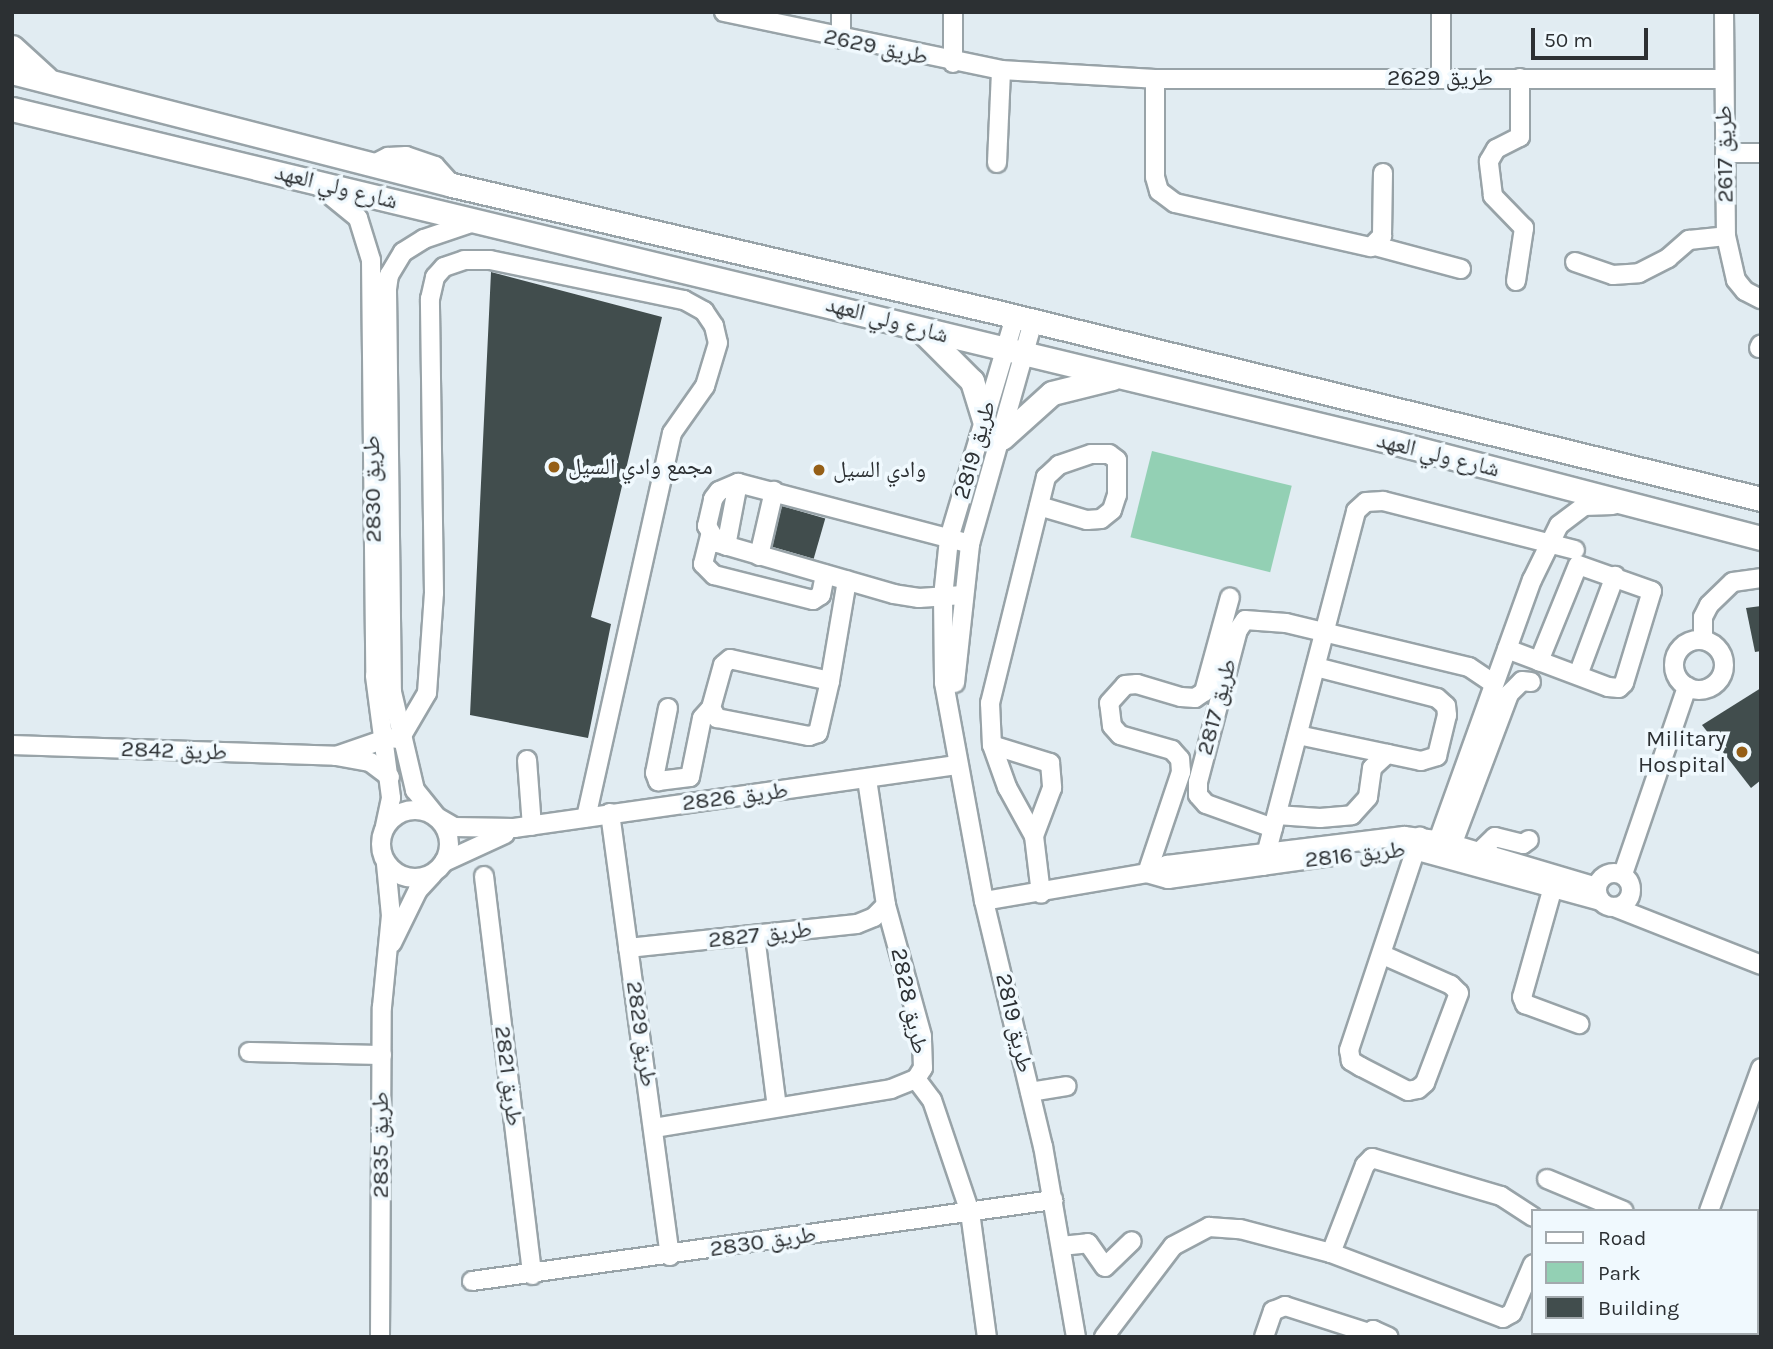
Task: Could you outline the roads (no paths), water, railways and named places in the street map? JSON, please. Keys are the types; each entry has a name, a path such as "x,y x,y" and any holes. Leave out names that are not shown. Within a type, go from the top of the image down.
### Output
{"main road":[{"path":"12,47 52,82"},
{"name":"شارع ولي العهد","path":"12,72 1021,335 1246,374 1761,499"},
{"name":"شارع ولي العهد","path":"12,109 306,178 474,222 810,299 921,331 1021,335 1113,378 1396,443 1761,538"},
{"path":"921,331 972,380 984,420"},
{"path":"1002,438 1052,393 1113,378"}],"street":[{"name":"طريق 2629","path":"723,12 953,63 1001,70 1155,79 1724,79"},
{"path":"841,12 841,39"},
{"path":"953,12 953,63"},
{"path":"1441,12 1441,78"},
{"name":"طريق 2617","path":"1724,12 1726,236 1731,267 1753,295"},
{"path":"997,163 1001,70"},
{"path":"1516,281 1523,223 1493,197 1489,161 1496,149 1520,138 1520,78"},
{"path":"1155,79 1155,177 1163,196 1175,203 1375,246 1461,269"},
{"path":"1725,153 1761,153"},
{"path":"1375,246 1382,236 1383,173"},
{"name":"طريق 2830","path":"306,178 352,209 363,228 371,260 375,676 391,740 415,790 437,817"},
{"name":"طريق 2830","path":"385,826 391,740 388,641 389,275 403,252 424,239 474,222"},
{"path":"1575,262 1596,273 1639,273 1668,258 1689,240 1726,236"},
{"path":"391,740 426,694 429,673 434,593 430,299 435,277 444,267 464,260 490,260 684,300 704,311 714,326 716,352 705,386 684,410 672,433 586,817"},
{"name":"طريق 2819","path":"1021,335 984,420 949,539 943,597 944,683 957,765 985,901 1053,1200 1076,1337"},
{"name":"طريق 2819","path":"949,710 970,544 1002,438 1021,335"},
{"path":"1039,506 1087,520 1101,519 1112,510 1117,495 1117,460 1102,453 1059,465 1046,477 995,672 990,703 992,746 1007,788 1034,836 1041,894"},
{"path":"825,574 821,595 813,600 714,575 704,564 710,536 707,526 713,499 728,485 738,483 970,544"},
{"path":"726,547 738,483"},
{"path":"759,555 774,491"},
{"path":"1265,859 1351,523 1366,502 1383,501 1575,550"},
{"path":"1435,846 1507,649 1549,544 1574,509 1637,506"},
{"path":"710,536 726,547 907,597 962,595"},
{"path":"1507,649 1608,687 1624,683 1653,597 1652,591 1578,565 1539,661"},
{"path":"1578,675 1615,576"},
{"path":"1703,640 1703,617 1709,605 1733,582 1761,578"},
{"path":"711,708 717,718 814,735 820,728 847,580"},
{"path":"1147,873 1181,772 1180,760 1172,750 1120,735 1112,726 1109,703 1125,685 1137,684 1195,698 1204,692 1230,597"},
{"name":"طريق 2817","path":"1275,821 1206,804 1198,795 1238,630 1245,621 1262,618 1325,632"},
{"path":"1325,632 1469,667 1494,684"},
{"path":"1703,640 1716,646 1724,659 1723,673 1708,687 1687,687 1679,680 1675,657 1682,647 1703,640"},
{"path":"668,708 655,773 658,781 690,776 702,718 711,708 723,665 730,659 830,681"},
{"path":"1298,735 1421,761 1437,756 1446,706 1437,698 1316,667"},
{"path":"1383,956 1451,985 1459,993 1425,1083 1418,1089 1408,1091 1351,1060 1349,1050 1383,956 1508,694 1522,681 1531,682"},
{"path":"1623,874 1687,687"},
{"name":"طريق 2842","path":"336,756 391,740"},
{"name":"طريق 2842","path":"12,745 336,756 370,762 390,776"},
{"path":"992,746 1050,763 1052,788 1034,836"},
{"path":"1275,821 1352,815 1368,797 1372,768 1387,754"},
{"path":"523,827 527,760"},
{"name":"طريق 2826","path":"437,817 454,827 523,827 867,780 957,765"},
{"name":"طريق 2828","path":"654,1128 891,1089 916,1079 923,1068 922,1036 886,905 867,780"},
{"path":"409,810 437,817 448,833 441,865 411,878 386,863 380,845 385,826 409,810"},
{"name":"طريق 2829","path":"610,813 670,1256"},
{"name":"طريق 2826","path":"441,865 523,827"},
{"path":"1474,858 1495,837 1524,844 1529,840"},
{"name":"طريق 2816","path":"985,901 1041,894 1147,873 1167,864 1435,846 1610,899"},
{"name":"طريق 2816","path":"1474,858 1553,887 1610,899"},
{"name":"طريق 2835","path":"380,1337 382,1055 391,916 386,863"},
{"name":"طريق 2835","path":"387,953 418,890 441,865"},
{"path":"1610,899 1607,874 1623,874"},
{"path":"1610,899 1632,886 1623,874"},
{"name":"طريق 2821","path":"484,876 532,1275"},
{"path":"1553,887 1522,997 1525,1004 1579,1024"},
{"path":"1610,899 1761,952"},
{"path":"1610,899 1761,965"},
{"name":"طريق 2827","path":"628,948 857,924 874,917 886,905"},
{"path":"755,936 777,1107"},
{"path":"248,1052 382,1055"},
{"path":"1710,1209 1761,1068"},
{"path":"916,1079 932,1100 971,1212 987,1337"},
{"path":"1030,1092 1067,1086"},
{"path":"1331,1253 1365,1165 1372,1158 1501,1196 1532,1216"},
{"path":"1547,1179 1619,1209"},
{"name":"طريق 2830","path":"472,1280 532,1275 670,1256 1053,1200"},
{"path":"1104,1337 1173,1246 1199,1230 1230,1227 1331,1253 1503,1318 1512,1313 1532,1266"},
{"path":"1061,1246 1088,1243 1105,1266 1132,1241"},
{"path":"1264,1337 1273,1311 1285,1306 1363,1334 1388,1337"}],"place":[{"name":"مجمع وادي السيل","path":"554,467"},
{"name":"وادي السيل","path":"819,470"},
{"name":"Military Hospital","path":"1742,752"}]}
